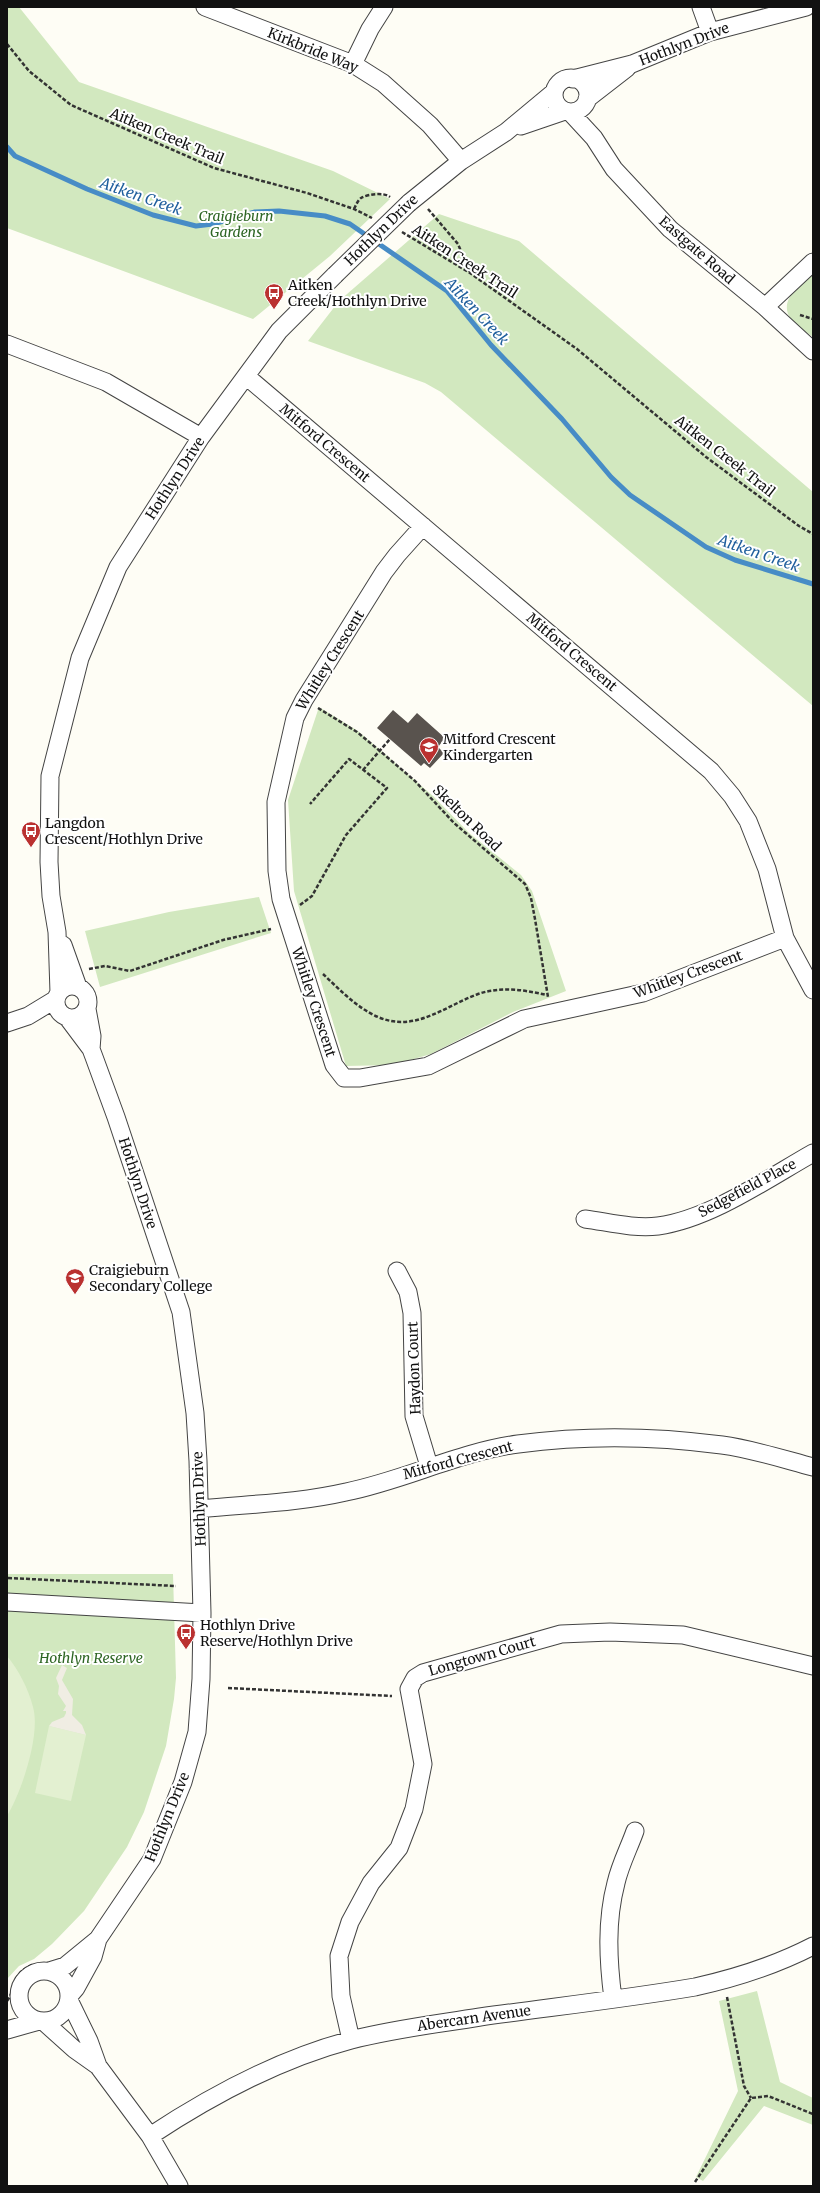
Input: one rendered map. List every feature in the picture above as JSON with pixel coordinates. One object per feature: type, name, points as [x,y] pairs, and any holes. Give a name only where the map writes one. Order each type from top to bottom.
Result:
[{"type":"street","name":"Kirkbride Way","points":[[205,7],[353,64],[383,83],[409,104],[430,125],[461,161]]},
{"type":"street","points":[[353,64],[370,29],[384,7]]},
{"type":"street","points":[[701,7],[710,32]]},
{"type":"street","name":"Hothlyn Drive","points":[[574,79],[632,64],[710,32],[806,7]]},
{"type":"street","name":"Hothlyn Drive","points":[[586,102],[632,64]]},
{"type":"street","points":[[568,78],[574,79],[583,84],[586,89],[586,102],[578,110],[567,112],[557,106],[554,92],[559,83],[568,78]]},
{"type":"street","name":"Hothlyn Drive","points":[[49,1971],[65,1966],[98,1939],[152,1859],[183,1782],[196,1732],[201,1679],[202,1613],[200,1509],[195,1413],[181,1312],[116,1117],[91,1049],[61,1006],[57,932],[49,862],[50,776],[80,658],[118,567],[201,437],[280,331],[409,203],[461,161],[506,132],[554,92]]},
{"type":"street","name":"Eastgate Road","points":[[586,102],[594,138]]},
{"type":"street","name":"Hothlyn Drive","points":[[506,132],[544,117],[567,112]]},
{"type":"street","name":"Eastgate Road","points":[[567,112],[594,138],[614,169],[670,229],[765,307],[813,351]]},
{"type":"street","points":[[765,307],[813,262]]},
{"type":"street","points":[[7,344],[106,382],[201,437]]},
{"type":"street","name":"Mitford Crescent","points":[[246,376],[712,771],[732,796],[748,821],[767,869],[785,938],[813,990]]},
{"type":"street","name":"Whitley Crescent","points":[[423,526],[388,566],[304,700],[295,718],[277,792],[278,884],[281,899],[334,1065],[344,1078],[360,1078],[428,1066],[524,1019],[642,993],[785,938]]},
{"type":"street","name":"Hothlyn Drive","points":[[57,932],[78,987]]},
{"type":"street","points":[[67,987],[78,987],[87,996],[87,1009],[76,1018],[61,1006],[67,987]]},
{"type":"street","points":[[7,1023],[61,1006]]},
{"type":"street","name":"Hothlyn Drive","points":[[87,1009],[92,1036],[91,1049]]},
{"type":"street","name":"Sedgefield Place","points":[[585,1219],[631,1225],[658,1226],[684,1220],[708,1212],[813,1153]]},
{"type":"street","name":"Haydon Court","points":[[397,1271],[408,1292],[412,1312],[414,1416],[429,1466]]},
{"type":"street","name":"Mitford Crescent","points":[[200,1509],[290,1502],[347,1492],[429,1466],[517,1444],[575,1439],[668,1440],[722,1445],[813,1466]]},
{"type":"street","points":[[7,1602],[202,1613]]},
{"type":"street","name":"Longtown Court","points":[[350,2040],[341,1996],[339,1956],[350,1922],[372,1883],[399,1848],[414,1809],[423,1764],[409,1689],[415,1678],[423,1673],[562,1634],[610,1632],[683,1635],[813,1666]]},
{"type":"street","points":[[613,1999],[609,1963],[608,1929],[616,1882],[635,1831]]},
{"type":"street","name":"Hothlyn Drive","points":[[69,1998],[93,1957],[98,1939]]},
{"type":"street","name":"Abercarn Avenue","points":[[150,2136],[211,2098],[242,2082],[300,2057],[350,2040],[408,2028],[672,1991],[721,1981],[772,1964],[813,1946]]},
{"type":"street","points":[[7,2030],[42,2022],[60,2017],[65,2011],[69,1998],[69,1989],[61,1977],[49,1971],[35,1972],[24,1980],[20,1986],[13,2005],[25,2014],[42,2022],[74,2049],[98,2066]]},
{"type":"street","points":[[69,1998],[89,2041],[98,2066],[150,2136],[179,2186]]},
{"type":"path","name":"Aitken Creek Trail","points":[[7,44],[30,70],[71,105],[214,168],[307,193],[354,209],[375,219]]},
{"type":"path","points":[[354,209],[360,199],[365,196],[384,194],[390,197]]},
{"type":"path","points":[[428,209],[458,244],[470,273]]},
{"type":"path","name":"Aitken Creek Trail","points":[[395,229],[470,273],[577,349],[706,457],[799,526],[813,534]]},
{"type":"path","points":[[796,312],[813,318]]},
{"type":"path","name":"Skelton Road","points":[[304,700],[357,732],[380,751],[415,781],[454,824],[524,884],[531,898],[547,995],[516,988],[480,994],[431,1016],[414,1021],[399,1022],[381,1018],[368,1011],[319,970]]},
{"type":"path","points":[[364,770],[390,739]]},
{"type":"path","points":[[296,907],[309,900],[346,835],[387,788],[349,759],[310,804]]},
{"type":"path","points":[[86,970],[105,966],[130,972],[223,940],[271,929]]},
{"type":"path","points":[[8,1578],[176,1586]]},
{"type":"path","points":[[228,1688],[392,1696]]},
{"type":"path","points":[[727,1997],[744,2086],[751,2098]]},
{"type":"path","points":[[695,2182],[751,2098],[768,2096],[813,2114]]},
{"type":"green space","name":"Craigieburn Gardens","points":[[7,7],[19,7],[79,82],[333,171],[390,199],[330,256],[253,319],[7,228]]},
{"type":"green space","points":[[439,214],[519,241],[813,492],[813,706],[441,392],[425,383],[308,341],[339,301]]},
{"type":"green space","points":[[813,272],[813,337],[793,322],[787,312],[787,305],[793,292]]},
{"type":"green space","points":[[319,707],[358,731],[433,796],[469,833],[521,875],[532,891],[566,991],[513,1012],[431,1054],[393,1065],[346,1066],[294,891],[288,800]]},
{"type":"green space","points":[[259,897],[271,933],[100,987],[85,931],[169,912]]},
{"type":"green space","name":"Hothlyn Reserve","points":[[7,1574],[173,1574],[176,1678],[166,1746],[144,1812],[127,1847],[84,1911],[52,1944],[34,1959],[19,1966],[7,1979]]},
{"type":"green space","points":[[7,1656],[23,1680],[31,1700],[35,1719],[32,1748],[28,1763],[18,1793],[7,1816]]},
{"type":"green space","points":[[49,1726],[86,1735],[71,1801],[35,1793]]},
{"type":"green space","points":[[757,1991],[780,2082],[813,2098],[813,2125],[764,2106],[703,2181],[696,2177],[738,2091],[719,2001]]},
{"type":"shaded area","points":[[62,1665],[67,1668],[62,1680],[73,1699],[72,1715],[82,1725],[86,1735],[49,1726],[52,1722],[64,1717],[66,1713],[66,1711],[63,1711],[66,1706],[58,1694],[59,1686],[56,1678]]},
{"type":"building","points":[[393,710],[408,723],[417,713],[445,738],[438,747],[444,753],[430,768],[424,763],[421,766],[377,728]]},
{"type":"waterway","name":"Aitken Creek","points":[[7,147],[15,156],[87,189],[153,215],[196,226],[213,224],[255,212],[279,211],[325,216],[350,224],[447,291],[491,345],[562,419],[611,477],[630,495],[706,547],[735,560],[813,584]]},
{"type":"place","name":"Aitken Creek/Hothlyn Drive","points":[[274,310]]},
{"type":"place","name":"Mitford Crescent Kindergarten","points":[[429,764]]},
{"type":"place","name":"Langdon Crescent/Hothlyn Drive","points":[[31,848]]},
{"type":"place","name":"Craigieburn Secondary College","points":[[75,1295]]},
{"type":"place","name":"Hothlyn Drive Reserve/Hothlyn Drive","points":[[186,1650]]}]
